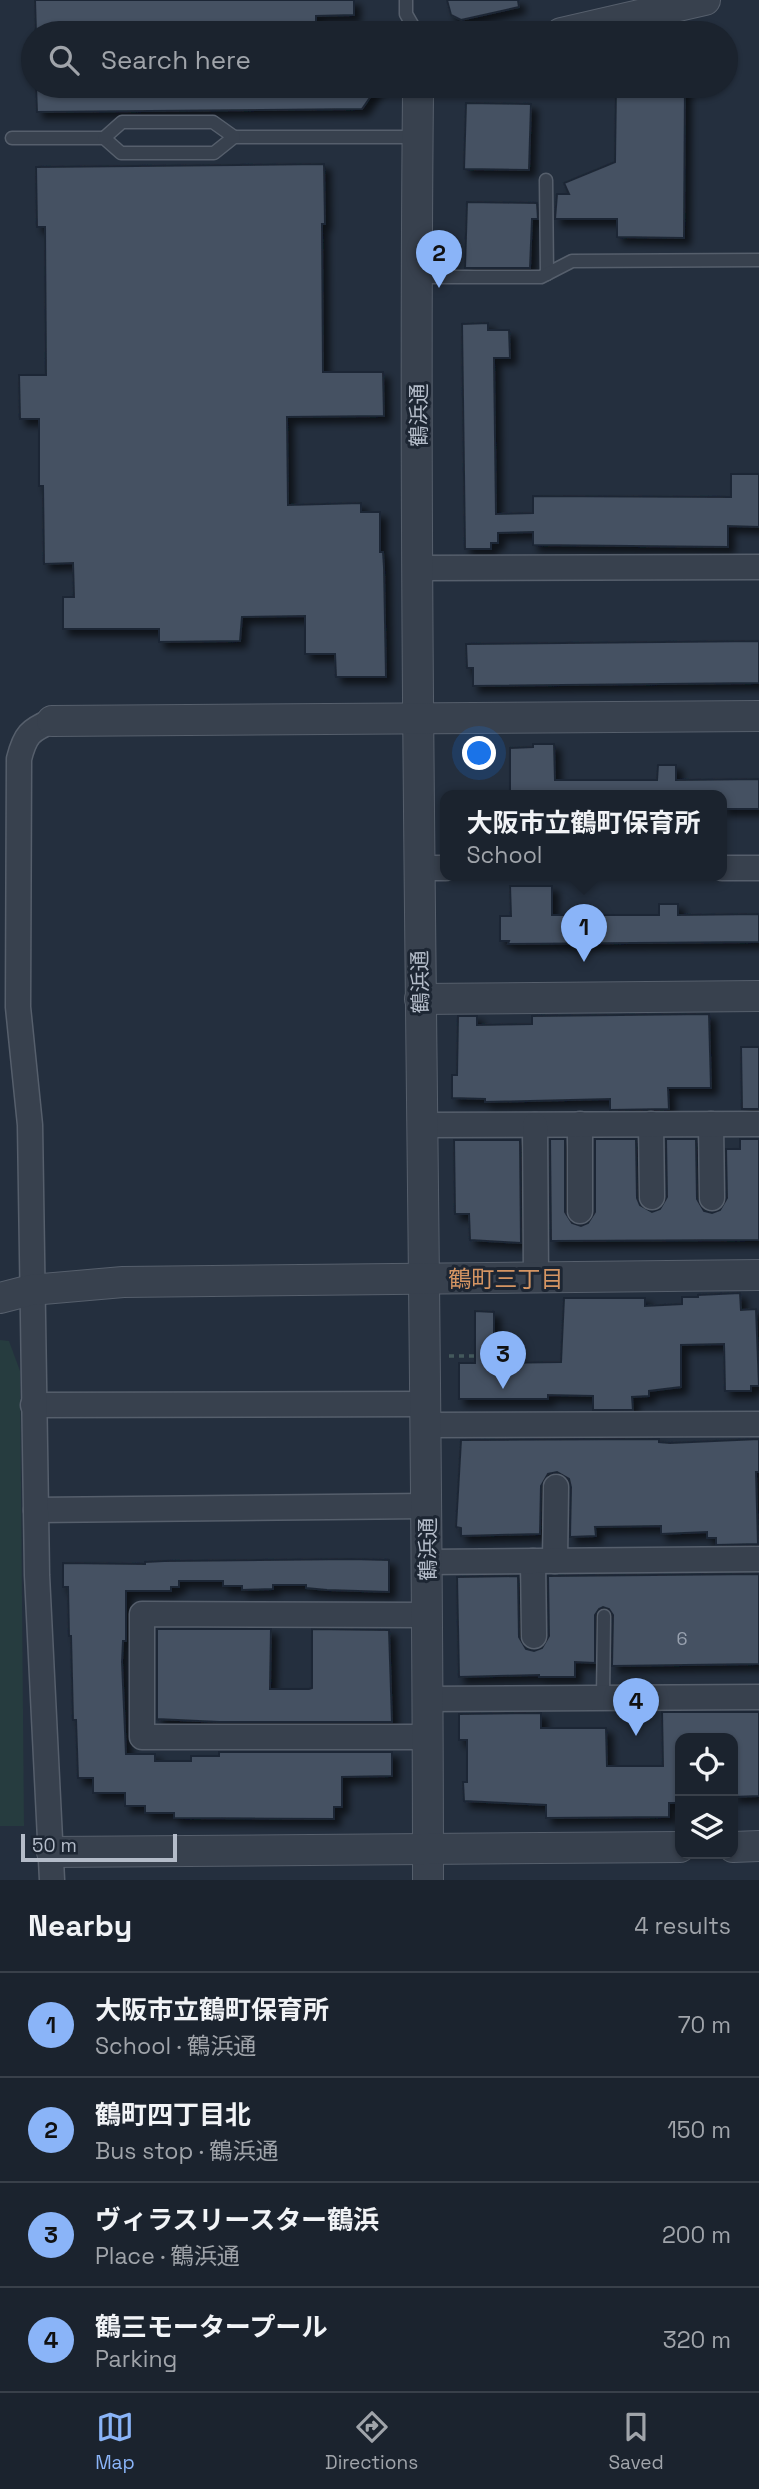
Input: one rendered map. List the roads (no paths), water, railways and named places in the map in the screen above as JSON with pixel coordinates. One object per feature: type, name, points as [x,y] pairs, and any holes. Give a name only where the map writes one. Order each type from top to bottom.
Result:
[{"type":"street","points":[[613,21],[705,0]]},
{"type":"street","name":"鶴浜通","points":[[418,98],[418,720],[432,868],[420,999],[425,1278],[428,1880]]},
{"type":"street","points":[[418,568],[759,567]]},
{"type":"street","points":[[675,1847],[428,1850],[52,1866],[37,1575],[30,1125],[18,1007],[19,759],[23,742],[34,729],[52,721],[759,716]]},
{"type":"street","points":[[727,868],[759,868]]},
{"type":"street","points":[[420,999],[759,996]]},
{"type":"street","points":[[579,1124],[580,1211]]},
{"type":"street","points":[[651,1124],[652,1197]]},
{"type":"street","points":[[711,1124],[712,1198]]},
{"type":"street","points":[[422,1125],[759,1124]]},
{"type":"street","points":[[535,1125],[536,1276]]},
{"type":"street","points":[[0,1298],[31,1290],[123,1282],[759,1275]]},
{"type":"street","points":[[33,1405],[759,1424]]},
{"type":"street","points":[[534,1636],[556,1487]]},
{"type":"street","points":[[36,1510],[426,1506]]},
{"type":"street","points":[[427,1562],[759,1559]]},
{"type":"street","points":[[427,1615],[142,1614],[142,1737],[427,1738]]},
{"type":"street","points":[[427,1699],[759,1697]]},
{"type":"street","points":[[738,1847],[759,1846]]},
{"type":"lane","points":[[407,0],[407,13],[411,21]]},
{"type":"lane","points":[[104,138],[122,122],[213,122],[234,138]]},
{"type":"lane","points":[[12,138],[104,138],[121,153],[214,153],[234,138],[417,137]]},
{"type":"lane","points":[[546,180],[547,274]]},
{"type":"lane","points":[[417,277],[541,277],[572,261],[759,260]]},
{"type":"lane","points":[[603,1698],[604,1616]]},
{"type":"place","name":"鶴町四丁目北","points":[[439,288]]},
{"type":"place","name":"大阪市立鶴町保育所","points":[[584,962]]},
{"type":"place","name":"ヴィラスリースター鶴浜","points":[[503,1389]]},
{"type":"place","name":"鶴三モータープール","points":[[636,1736]]},
{"type":"district","name":"鶴町三丁目","points":[[506,1279]]}]
